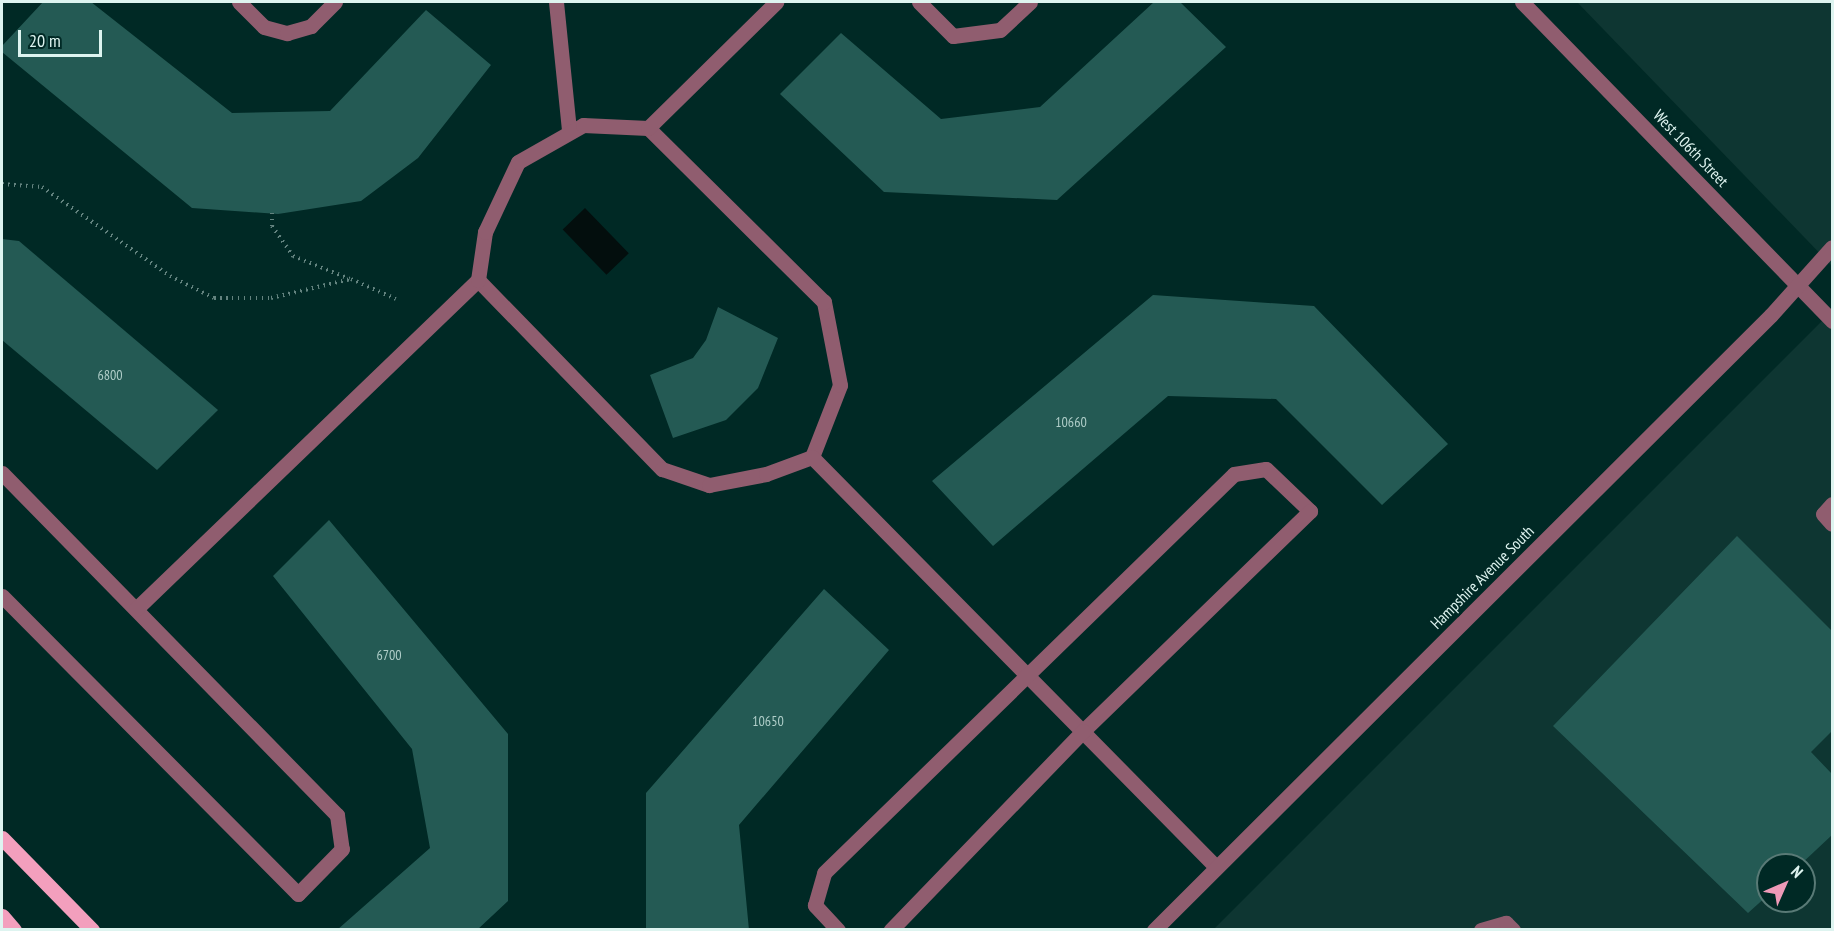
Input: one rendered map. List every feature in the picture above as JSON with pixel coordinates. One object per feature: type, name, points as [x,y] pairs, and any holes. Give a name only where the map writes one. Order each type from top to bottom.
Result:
[{"type":"main road","points":[[2,838],[92,930]]},
{"type":"main road","points":[[2,916],[14,930]]},
{"type":"street","points":[[239,2],[264,27],[287,33],[311,26],[335,2]]},
{"type":"street","points":[[556,2],[569,130]]},
{"type":"street","points":[[648,129],[776,2]]},
{"type":"street","points":[[919,2],[953,36],[1000,30],[1030,2]]},
{"type":"street","name":"West 106th Street","points":[[1522,2],[1833,321]]},
{"type":"street","points":[[136,609],[478,280],[485,232],[518,162],[569,130],[583,125],[648,129],[824,302],[840,385],[812,457],[766,474],[709,485],[662,469],[478,280]]},
{"type":"street","name":"Hampshire Avenue South","points":[[1154,930],[1799,285],[1833,247]]},
{"type":"street","points":[[812,457],[1216,867]]},
{"type":"street","points":[[838,930],[815,905],[824,873],[1234,474],[1266,469],[1310,511],[1083,731],[891,930]]},
{"type":"street","points":[[2,473],[337,815],[342,849],[298,894],[2,596]]},
{"type":"street","points":[[1833,504],[1823,514],[1833,524]]},
{"type":"street","points":[[1480,930],[1506,922],[1513,930]]},
{"type":"path","points":[[2,184],[42,187],[170,276],[214,298],[271,298],[351,279]]},
{"type":"path","points":[[272,213],[272,226],[293,256],[396,299]]},
{"type":"shaded area","points":[[1577,2],[1832,2],[1832,266]]},
{"type":"shaded area","points":[[585,208],[629,253],[606,275],[563,230]]},
{"type":"shaded area","points":[[1832,311],[1832,929],[1214,929]]},
{"type":"building","points":[[43,2],[91,2],[232,113],[330,111],[426,10],[491,65],[418,158],[361,201],[278,214],[192,208],[2,52],[2,46]]},
{"type":"building","points":[[1154,2],[1180,2],[1226,47],[1057,200],[884,192],[780,94],[841,33],[941,119],[1040,107]]},
{"type":"building","points":[[2,239],[19,241],[218,410],[157,470],[2,340]]},
{"type":"building","points":[[1153,295],[1314,306],[1448,444],[1382,505],[1276,399],[1168,396],[993,546],[932,481]]},
{"type":"building","points":[[718,307],[778,338],[758,388],[726,420],[673,438],[650,375],[693,358],[706,340]]},
{"type":"building","points":[[329,520],[508,734],[508,901],[477,930],[337,930],[430,848],[412,749],[273,576]]},
{"type":"building","points":[[1737,536],[1832,631],[1832,731],[1811,752],[1832,774],[1832,835],[1813,853],[1756,853],[1756,906],[1748,913],[1553,726]]},
{"type":"building","points":[[824,589],[889,650],[739,825],[749,930],[646,930],[646,793]]}]
